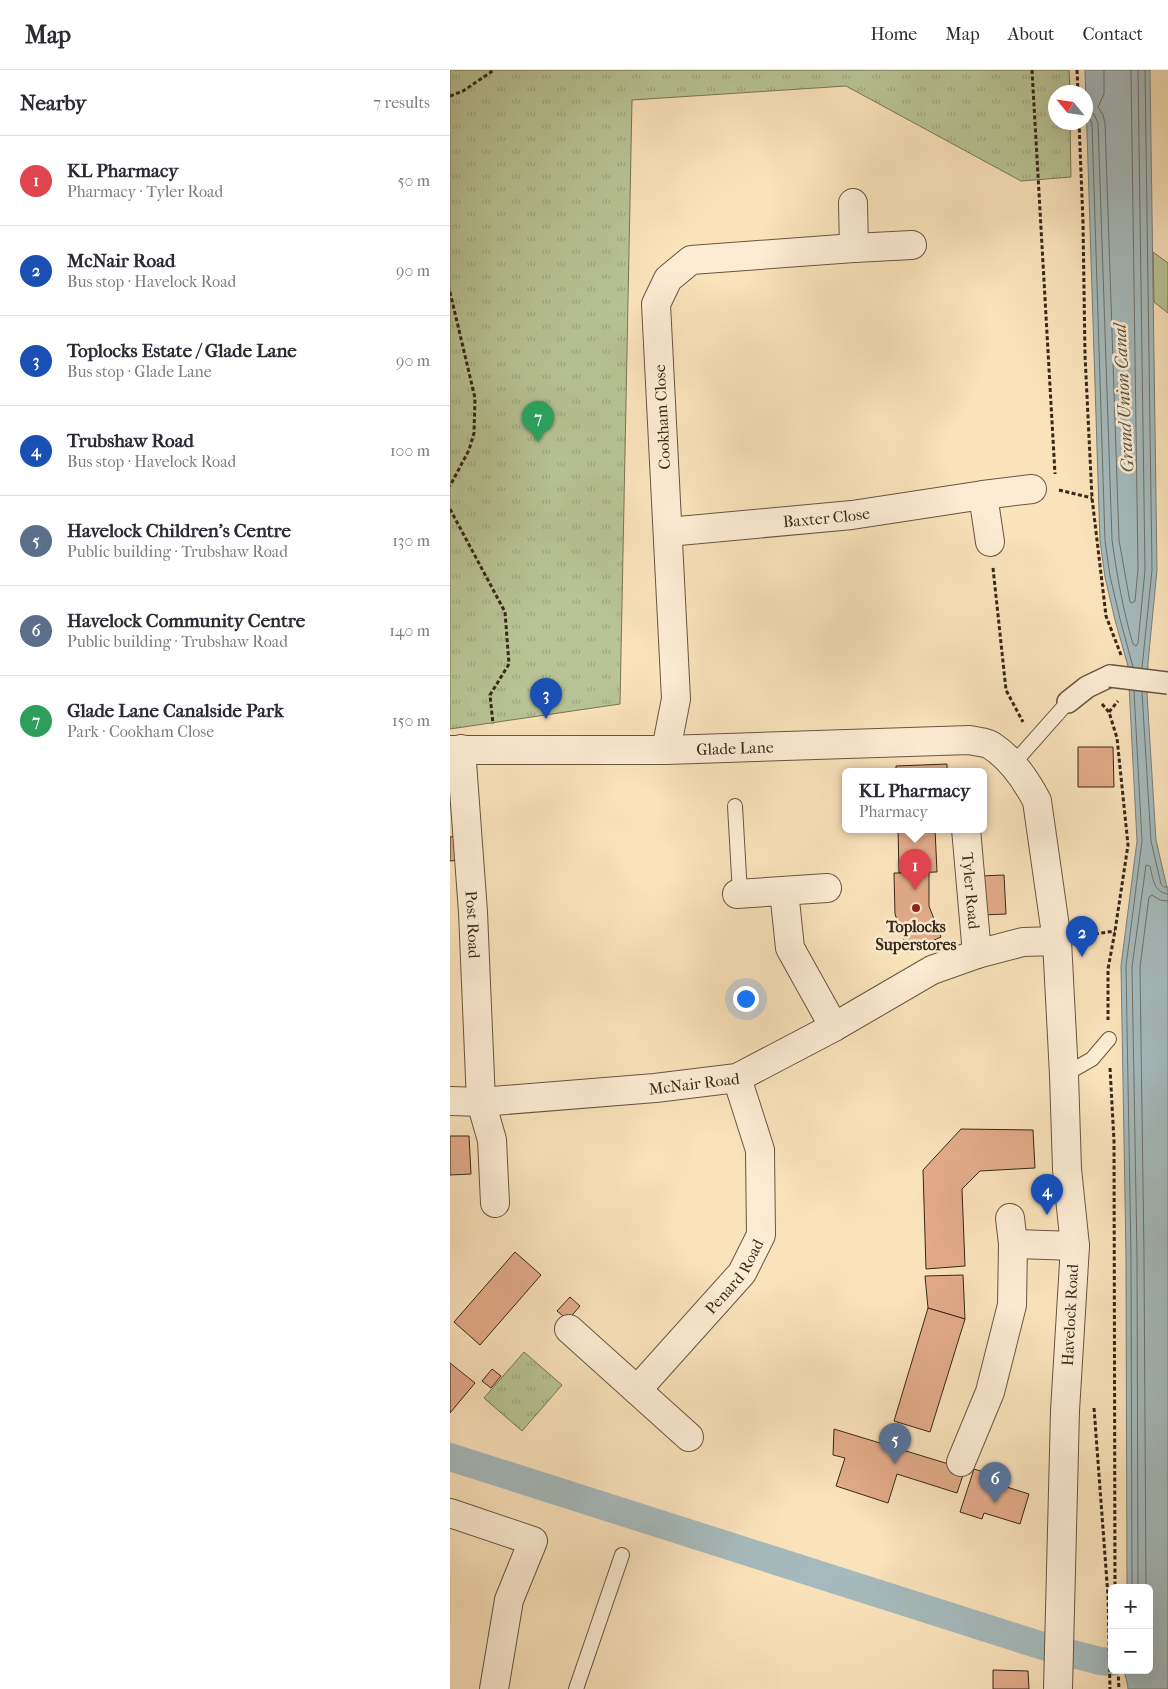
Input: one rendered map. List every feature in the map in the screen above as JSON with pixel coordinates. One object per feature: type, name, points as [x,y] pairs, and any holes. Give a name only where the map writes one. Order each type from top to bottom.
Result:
[{"type":"street","points":[[853,203],[854,248]]},
{"type":"street","name":"Cookham Close","points":[[666,750],[676,699],[656,304],[668,279],[692,260],[912,245]]},
{"type":"street","name":"Baxter Close","points":[[668,532],[852,515],[1048,486]]},
{"type":"street","points":[[982,495],[990,542]]},
{"type":"street","points":[[1068,702],[1087,687],[1110,676],[1168,683]]},
{"type":"street","name":"Glade Lane","points":[[456,749],[666,750],[970,740],[991,745],[1013,764],[1028,783],[1037,801],[1057,941]]},
{"type":"street","name":"Post Road","points":[[456,749],[462,912],[480,1102],[492,1140],[494,1203]]},
{"type":"street","name":"Tyler Road","points":[[966,833],[977,954]]},
{"type":"street","points":[[739,894],[827,888]]},
{"type":"street","points":[[784,891],[790,948],[834,1027]]},
{"type":"street","name":"McNair Road","points":[[450,1101],[480,1102],[656,1088],[737,1078],[834,1027],[932,970],[977,954],[1024,942],[1057,941]]},
{"type":"street","name":"Havelock Road","points":[[1057,941],[1067,1169],[1074,1246],[1065,1411],[1058,1689]]},
{"type":"street","name":"Penard Road","points":[[637,1390],[742,1273],[761,1234],[760,1150],[737,1078]]},
{"type":"street","points":[[961,1462],[990,1392],[1012,1305],[1012,1231],[1074,1246]]},
{"type":"street","points":[[569,1329],[689,1437]]},
{"type":"street","points":[[450,1513],[533,1541],[510,1600],[495,1689]]},
{"type":"lane","points":[[1013,764],[1068,702]]},
{"type":"lane","points":[[735,806],[739,894]]},
{"type":"lane","points":[[1064,1075],[1092,1059],[1109,1039]]},
{"type":"lane","points":[[576,1689],[622,1555]]},
{"type":"path","points":[[450,96],[463,91],[494,70]]},
{"type":"path","points":[[1032,70],[1048,486],[1092,498]]},
{"type":"path","points":[[1077,70],[1078,85]]},
{"type":"path","points":[[1079,130],[1085,355],[1092,498],[1106,616],[1123,658]]},
{"type":"path","points":[[450,292],[476,398],[472,442],[450,486]]},
{"type":"path","points":[[450,509],[505,612],[509,664],[490,696],[496,750]]},
{"type":"path","points":[[990,542],[1006,690],[1033,740]]},
{"type":"path","points":[[1109,712],[1117,738],[1128,844],[1116,931],[1108,969],[1114,1141],[1115,1584]]},
{"type":"path","points":[[1057,941],[1116,931]]},
{"type":"path","points":[[1094,1400],[1108,1596],[1110,1689]]},
{"type":"path","points":[[1118,1674],[1119,1689]]},
{"type":"green space","points":[[450,70],[1069,70],[1070,85],[1048,85],[1048,130],[1070,130],[1071,177],[1021,181],[846,86],[632,100],[620,704],[450,729]]},
{"type":"green space","points":[[1153,252],[1168,263],[1168,313],[1154,302]]},
{"type":"green space","points":[[524,1352],[562,1385],[522,1431],[484,1398]]},
{"type":"water","name":"Grand Union Canal","points":[[1085,70],[1150,70],[1157,570],[1147,694],[1156,840],[1168,892],[1168,1689],[1128,1689],[1125,1674],[1153,1674],[1153,1584],[1127,1584],[1126,1256],[1121,966],[1137,841],[1128,666],[1105,577],[1100,541],[1087,130],[1093,130],[1093,85],[1085,85]]},
{"type":"building","points":[[1078,747],[1113,747],[1114,787],[1078,787]]},
{"type":"building","points":[[947,764],[947,768],[896,768],[896,766]]},
{"type":"building","points":[[898,833],[935,833],[937,872],[899,873]]},
{"type":"building","points":[[456,836],[458,860],[450,861],[450,837]]},
{"type":"building","points":[[894,873],[929,873],[929,906],[941,937],[908,952],[895,914]]},
{"type":"building","points":[[1004,875],[1006,914],[983,915],[981,876]]},
{"type":"building","points":[[961,1129],[1033,1130],[1035,1168],[980,1171],[962,1189],[965,1266],[926,1269],[923,1170]]},
{"type":"building","points":[[450,1136],[469,1136],[471,1174],[450,1175]]},
{"type":"building","points":[[515,1252],[541,1275],[480,1345],[454,1322]]},
{"type":"building","points":[[963,1275],[965,1319],[928,1308],[925,1276]]},
{"type":"building","points":[[570,1297],[580,1306],[568,1320],[557,1311]]},
{"type":"building","points":[[928,1308],[965,1319],[930,1432],[894,1421]]},
{"type":"building","points":[[450,1363],[475,1383],[450,1413]]},
{"type":"building","points":[[492,1369],[501,1376],[491,1388],[482,1381]]},
{"type":"building","points":[[834,1429],[965,1469],[957,1493],[897,1474],[888,1503],[836,1486],[845,1458],[833,1455]]},
{"type":"building","points":[[974,1469],[996,1476],[994,1483],[1029,1494],[1020,1524],[984,1513],[982,1519],[960,1512]]},
{"type":"building","points":[[993,1670],[1028,1671],[1029,1689],[993,1689]]},
{"type":"waterway","points":[[450,1457],[1046,1647],[1108,1662]]},
{"type":"place","name":"Glade Lane Canalside Park","points":[[538,442]]},
{"type":"place","name":"Toplocks Estate / Glade Lane","points":[[546,719]]},
{"type":"place","name":"KL Pharmacy","points":[[915,890]]},
{"type":"place","name":"Toplocks Superstores","points":[[916,908]]},
{"type":"place","name":"McNair Road","points":[[1082,957]]},
{"type":"place","name":"Trubshaw Road","points":[[1047,1215]]},
{"type":"place","name":"Havelock Children's Centre","points":[[895,1464]]},
{"type":"place","name":"Havelock Community Centre","points":[[995,1503]]}]
